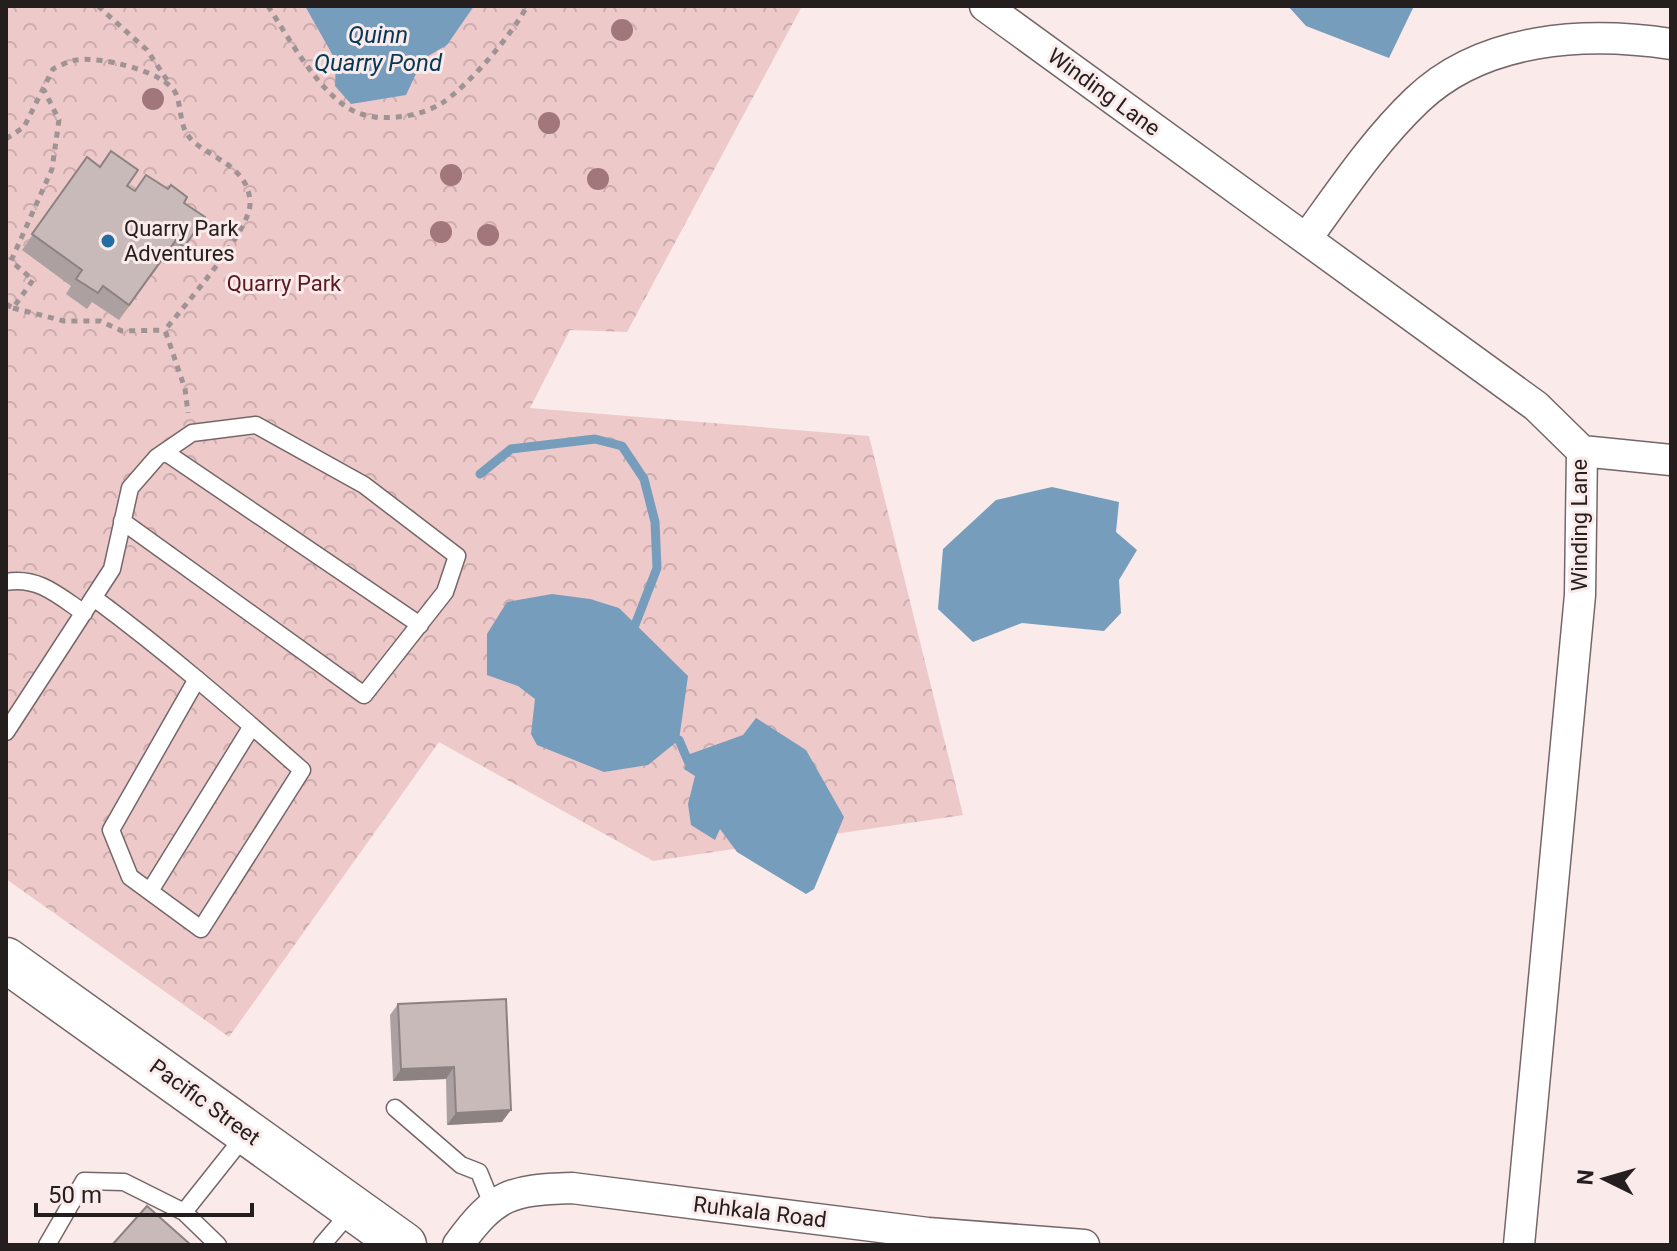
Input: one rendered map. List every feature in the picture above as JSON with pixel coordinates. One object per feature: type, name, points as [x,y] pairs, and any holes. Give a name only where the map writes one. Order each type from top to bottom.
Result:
[{"type":"main road","name":"Pacific Street","points":[[6,960],[404,1245]]},
{"type":"street","name":"Winding Lane","points":[[985,6],[1536,406],[1582,451],[1580,595],[1519,1245]]},
{"type":"street","points":[[1306,239],[1363,161],[1418,98],[1472,63],[1551,39],[1640,39],[1671,44]]},
{"type":"street","points":[[1582,451],[1671,460]]},
{"type":"street","name":"Ruhkala Road","points":[[492,1204],[502,1197],[539,1189],[572,1188],[928,1233],[1084,1245]]},
{"type":"street","points":[[458,1245],[492,1204]]},
{"type":"lane","points":[[6,732],[112,569],[122,521],[130,488],[165,452],[192,433],[256,425],[364,485],[457,556],[445,592],[364,695],[122,521]]},
{"type":"lane","points":[[165,452],[420,625]]},
{"type":"lane","points":[[6,582],[22,579],[43,585],[84,613]]},
{"type":"lane","points":[[94,598],[197,679],[302,770],[201,929],[130,877],[111,830],[197,679]]},
{"type":"lane","points":[[150,891],[252,726]]},
{"type":"lane","points":[[395,1108],[461,1165],[479,1172],[492,1204]]},
{"type":"lane","points":[[184,1212],[247,1133]]},
{"type":"lane","points":[[47,1245],[84,1181],[124,1182],[184,1212],[218,1245]]},
{"type":"lane","points":[[322,1245],[354,1209]]},
{"type":"path","points":[[98,6],[147,50],[176,94],[183,130],[197,144],[226,160],[244,182],[250,204],[241,230],[165,330]]},
{"type":"path","points":[[268,6],[314,78],[358,113],[404,118],[441,103],[517,24],[527,6]]},
{"type":"path","points":[[6,139],[24,127],[53,69],[76,60],[114,61],[168,82]]},
{"type":"path","points":[[13,308],[33,280],[11,261],[52,169],[59,120],[44,89]]},
{"type":"path","points":[[6,304],[64,321],[100,321],[122,331],[165,330]]},
{"type":"path","points":[[165,330],[185,389],[192,433]]},
{"type":"green space","name":"Quarry Park","points":[[6,6],[802,6],[627,332],[570,330],[530,408],[869,436],[963,815],[653,861],[439,742],[229,1037],[6,879]]},
{"type":"water","name":"Quinn Quarry Pond","points":[[305,6],[474,6],[447,45],[423,59],[406,95],[351,104],[335,86],[336,61]]},
{"type":"water","points":[[1288,6],[1414,6],[1389,58],[1306,26]]},
{"type":"water","points":[[1052,487],[1119,502],[1116,532],[1137,550],[1119,580],[1121,613],[1104,631],[1022,623],[973,642],[938,609],[943,549],[996,500]]},
{"type":"water","points":[[552,594],[590,599],[619,608],[688,676],[679,740],[648,765],[604,772],[537,745],[531,734],[535,699],[518,686],[487,675],[487,634],[507,602]]},
{"type":"water","points":[[756,718],[806,750],[844,817],[814,889],[806,894],[737,852],[720,829],[715,840],[691,825],[688,804],[695,776],[684,769],[690,754],[743,735]]},
{"type":"building","name":"Quarry Park Adventures","points":[[111,151],[138,170],[127,186],[135,191],[146,175],[168,189],[171,185],[187,197],[184,203],[205,217],[184,247],[176,240],[129,305],[103,286],[98,293],[76,279],[82,270],[32,234],[87,157],[100,167]]},
{"type":"building","points":[[506,999],[511,1110],[456,1113],[454,1067],[401,1069],[398,1004]]},
{"type":"building","points":[[147,1206],[191,1245],[112,1245]]},
{"type":"waterway","points":[[480,474],[511,449],[595,439],[622,446],[644,479],[655,522],[657,568],[635,625]]},
{"type":"waterway","points":[[679,740],[688,761]]},
{"type":"place","name":"Quarry Park Adventures","points":[[108,241]]}]
